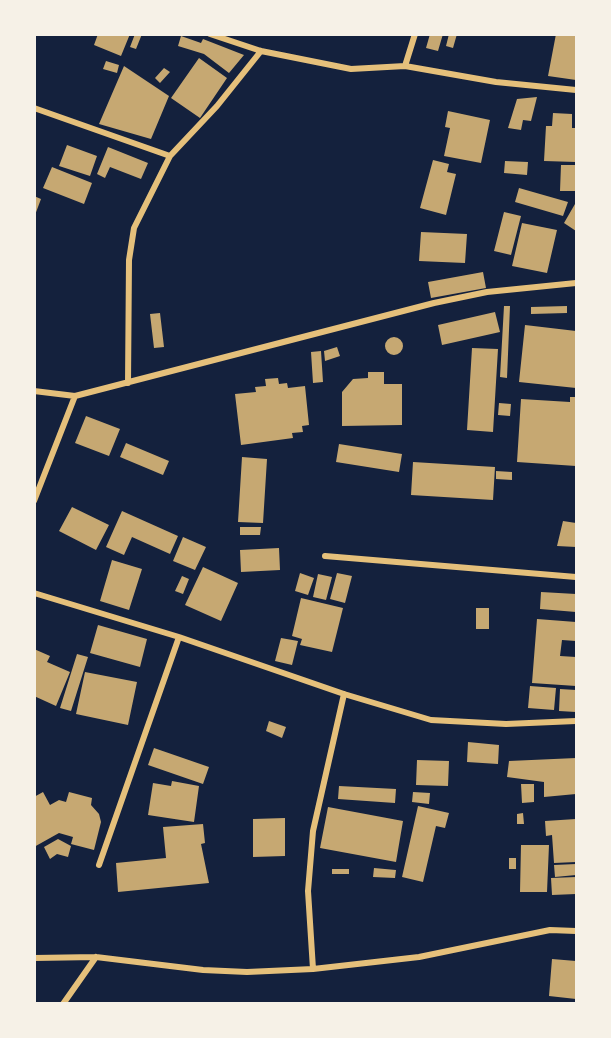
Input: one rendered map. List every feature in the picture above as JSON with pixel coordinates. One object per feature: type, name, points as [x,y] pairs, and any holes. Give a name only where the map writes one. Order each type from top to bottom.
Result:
[{"type":"street","points":[[210,34],[261,51],[351,69],[405,66],[496,82],[576,90]]},
{"type":"street","points":[[405,66],[414,34]]},
{"type":"street","points":[[128,383],[129,260],[134,228],[170,156],[204,121],[261,51]]},
{"type":"street","points":[[34,108],[170,156]]},
{"type":"street","points":[[34,391],[75,396],[422,306],[487,292],[576,284]]},
{"type":"street","points":[[34,501],[75,396]]},
{"type":"street","points":[[325,556],[576,577]]},
{"type":"street","points":[[34,593],[179,637],[344,694],[431,720],[506,724],[576,720]]},
{"type":"street","points":[[99,865],[179,637]]},
{"type":"street","points":[[313,969],[308,891],[313,831],[344,694]]},
{"type":"street","points":[[34,957],[96,957],[202,970],[247,972],[313,969],[419,957],[550,930],[576,931]]},
{"type":"street","points":[[63,1004],[96,957]]},
{"type":"building","points":[[98,34],[130,34],[121,56],[94,45]]},
{"type":"building","points":[[135,34],[142,34],[136,49],[130,47]]},
{"type":"building","points":[[430,34],[443,34],[438,51],[426,48]]},
{"type":"building","points":[[449,34],[457,34],[453,48],[446,46]]},
{"type":"building","points":[[556,34],[576,34],[576,80],[548,76]]},
{"type":"building","points":[[181,36],[201,43],[203,39],[244,55],[229,73],[204,54],[178,46]]},
{"type":"building","points":[[199,58],[227,78],[200,118],[171,98]]},
{"type":"building","points":[[106,61],[119,65],[117,73],[103,69]]},
{"type":"building","points":[[124,66],[169,96],[151,139],[99,124]]},
{"type":"building","points":[[164,68],[170,72],[160,83],[155,78]]},
{"type":"building","points":[[537,97],[531,121],[523,120],[521,130],[508,128],[517,99]]},
{"type":"building","points":[[448,111],[490,120],[481,163],[444,156],[450,128],[445,127]]},
{"type":"building","points":[[553,113],[572,114],[572,128],[576,128],[576,162],[544,161],[546,126],[552,126]]},
{"type":"building","points":[[67,145],[97,156],[90,176],[59,166]]},
{"type":"building","points":[[108,147],[148,163],[141,179],[110,167],[105,178],[97,174]]},
{"type":"building","points":[[433,160],[449,164],[447,172],[456,174],[446,215],[420,208]]},
{"type":"building","points":[[505,161],[528,162],[527,175],[504,173]]},
{"type":"building","points":[[561,165],[576,165],[576,191],[560,191]]},
{"type":"building","points":[[52,167],[92,183],[84,204],[43,188]]},
{"type":"building","points":[[519,188],[568,202],[563,216],[515,202]]},
{"type":"building","points":[[34,196],[41,199],[35,215],[34,215]]},
{"type":"building","points":[[576,205],[576,231],[564,223]]},
{"type":"building","points":[[504,212],[521,216],[511,255],[494,251]]},
{"type":"building","points":[[522,223],[557,230],[547,273],[512,266]]},
{"type":"building","points":[[421,232],[467,234],[465,263],[419,261]]},
{"type":"building","points":[[483,272],[486,288],[431,298],[428,282]]},
{"type":"building","points":[[504,306],[510,306],[507,378],[500,377]]},
{"type":"building","points":[[567,306],[567,313],[531,314],[531,307]]},
{"type":"building","points":[[495,312],[500,332],[442,345],[438,325]]},
{"type":"building","points":[[160,313],[164,347],[154,348],[150,314]]},
{"type":"building","points":[[525,325],[576,331],[576,388],[519,382]]},
{"type":"building","points":[[394,337],[400,340],[403,346],[400,352],[394,355],[388,352],[385,346],[388,340]]},
{"type":"building","points":[[337,347],[340,356],[325,361],[324,351]]},
{"type":"building","points":[[472,348],[498,349],[493,432],[467,430]]},
{"type":"building","points":[[321,351],[323,382],[313,383],[311,352]]},
{"type":"building","points":[[368,372],[384,372],[384,384],[402,384],[402,425],[342,426],[342,392],[353,379],[368,378]]},
{"type":"building","points":[[278,378],[279,384],[287,383],[288,388],[305,386],[309,425],[302,426],[303,432],[292,433],[293,438],[241,445],[235,394],[256,392],[255,387],[266,386],[265,379]]},
{"type":"building","points":[[570,397],[576,397],[576,466],[517,462],[521,399],[570,402]]},
{"type":"building","points":[[499,403],[511,404],[510,416],[498,415]]},
{"type":"building","points":[[86,416],[120,429],[109,456],[75,443]]},
{"type":"building","points":[[126,443],[169,461],[163,475],[120,457]]},
{"type":"building","points":[[339,444],[402,454],[399,472],[336,462]]},
{"type":"building","points":[[242,457],[267,459],[263,523],[238,522]]},
{"type":"building","points":[[413,462],[495,467],[493,500],[411,495]]},
{"type":"building","points":[[496,471],[512,472],[512,480],[496,479]]},
{"type":"building","points":[[72,507],[109,525],[96,550],[59,531]]},
{"type":"building","points":[[122,511],[178,536],[170,554],[132,537],[124,555],[106,547]]},
{"type":"building","points":[[563,521],[576,523],[576,547],[557,546]]},
{"type":"building","points":[[240,527],[261,527],[260,535],[240,535]]},
{"type":"building","points":[[183,537],[206,547],[195,570],[173,561]]},
{"type":"building","points":[[279,548],[280,570],[241,572],[240,550]]},
{"type":"building","points":[[112,560],[142,569],[129,610],[100,601]]},
{"type":"building","points":[[203,567],[238,583],[221,621],[185,605]]},
{"type":"building","points":[[300,573],[314,578],[308,595],[295,591]]},
{"type":"building","points":[[337,573],[352,576],[345,603],[330,599]]},
{"type":"building","points":[[318,574],[332,577],[326,600],[313,597]]},
{"type":"building","points":[[182,576],[189,579],[183,594],[175,591]]},
{"type":"building","points":[[541,592],[576,594],[576,612],[540,609]]},
{"type":"building","points":[[301,598],[343,608],[332,652],[300,645],[302,639],[292,636]]},
{"type":"building","points":[[476,608],[489,608],[489,629],[476,629]]},
{"type":"building","points":[[537,619],[576,622],[576,641],[562,640],[560,656],[576,657],[576,686],[532,683]]},
{"type":"building","points":[[98,625],[147,639],[140,667],[90,653]]},
{"type":"building","points":[[281,638],[298,641],[292,665],[275,661]]},
{"type":"building","points":[[34,649],[50,656],[47,662],[70,672],[56,706],[34,696]]},
{"type":"building","points":[[77,654],[88,657],[71,711],[60,708]]},
{"type":"building","points":[[85,672],[137,682],[128,725],[76,714]]},
{"type":"building","points":[[530,686],[556,688],[554,710],[528,708]]},
{"type":"building","points":[[560,689],[576,690],[576,712],[559,711]]},
{"type":"building","points":[[269,721],[286,727],[282,738],[266,731]]},
{"type":"building","points":[[468,742],[499,745],[498,764],[467,762]]},
{"type":"building","points":[[154,748],[209,767],[203,784],[148,765]]},
{"type":"building","points":[[576,758],[576,794],[544,797],[544,782],[507,777],[509,761]]},
{"type":"building","points":[[417,760],[449,761],[448,786],[416,785]]},
{"type":"building","points":[[172,781],[199,786],[194,822],[148,815],[153,783],[171,786]]},
{"type":"building","points":[[521,784],[534,784],[534,802],[522,803]]},
{"type":"building","points":[[339,786],[396,789],[395,803],[338,799]]},
{"type":"building","points":[[43,792],[50,805],[59,800],[66,802],[69,792],[92,798],[91,805],[99,814],[101,822],[94,850],[71,844],[73,837],[59,833],[34,847],[34,797]]},
{"type":"building","points":[[413,792],[430,793],[429,804],[412,802]]},
{"type":"building","points":[[418,806],[449,813],[445,828],[436,826],[423,882],[402,877]]},
{"type":"building","points":[[328,807],[403,821],[396,862],[320,848]]},
{"type":"building","points":[[523,813],[524,824],[517,824],[517,814]]},
{"type":"building","points":[[285,818],[285,856],[253,857],[253,819]]},
{"type":"building","points":[[576,819],[576,862],[554,863],[552,835],[546,836],[545,821]]},
{"type":"building","points":[[203,824],[205,843],[201,844],[209,883],[118,892],[116,863],[166,858],[163,827]]},
{"type":"building","points":[[58,839],[71,846],[68,857],[57,854],[50,859],[44,847]]},
{"type":"building","points":[[521,845],[549,845],[547,892],[520,892]]},
{"type":"building","points":[[509,858],[516,858],[516,869],[509,869]]},
{"type":"building","points":[[576,864],[576,875],[555,877],[554,865]]},
{"type":"building","points":[[374,868],[396,870],[395,878],[373,877]]},
{"type":"building","points":[[332,869],[349,869],[349,874],[332,874]]},
{"type":"building","points":[[576,877],[576,894],[552,895],[551,878]]},
{"type":"building","points":[[552,959],[576,961],[576,999],[549,996]]}]
